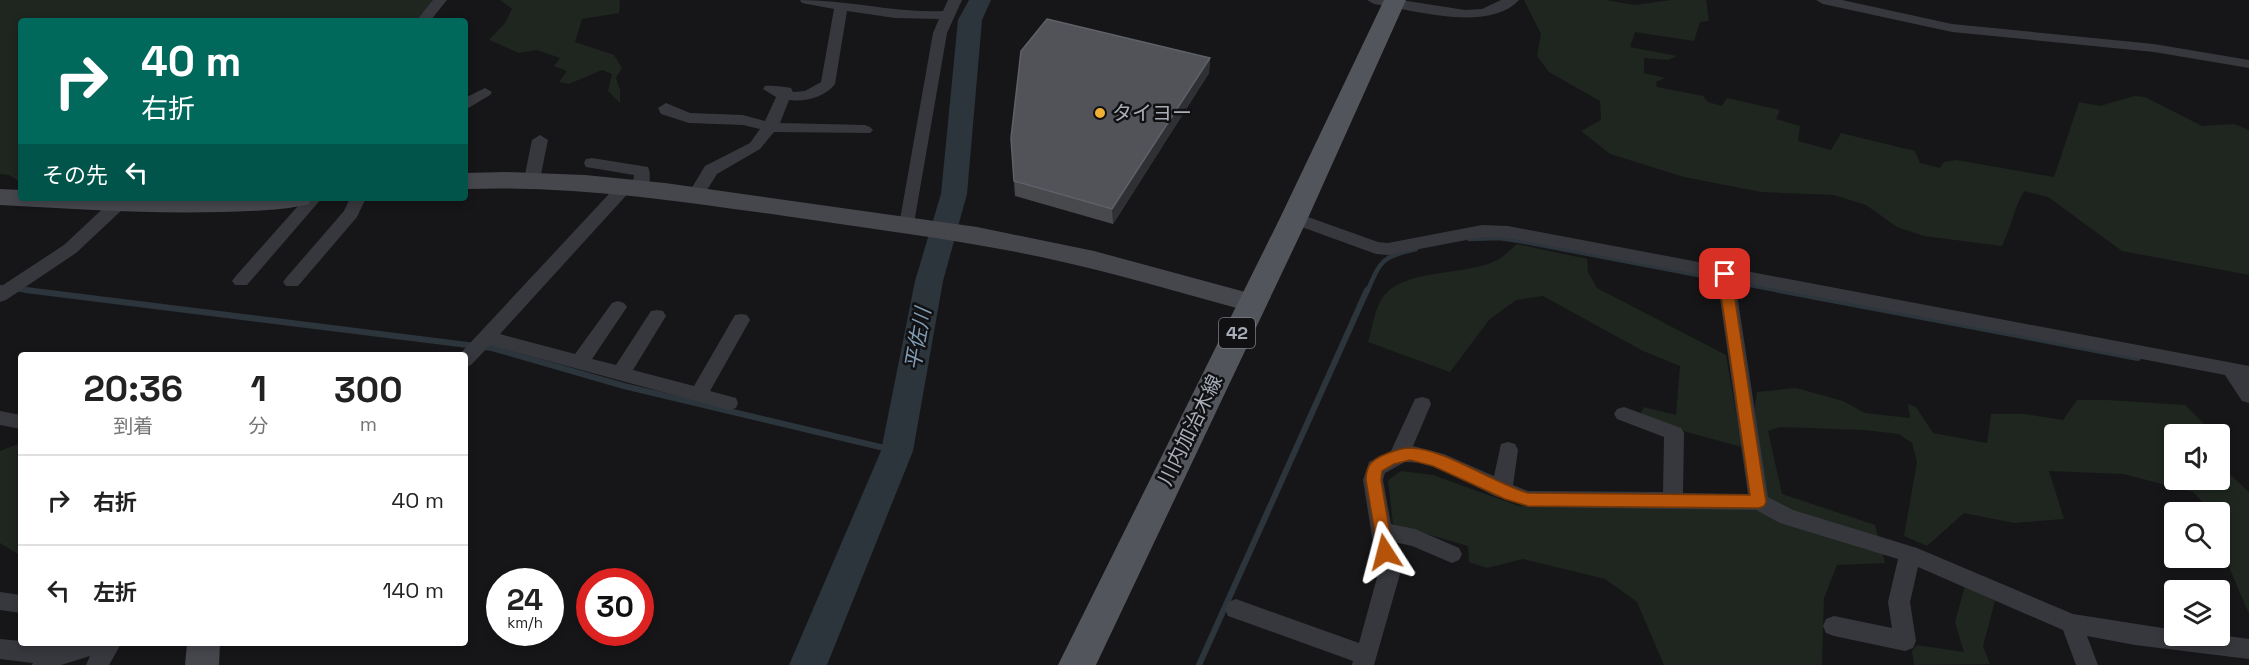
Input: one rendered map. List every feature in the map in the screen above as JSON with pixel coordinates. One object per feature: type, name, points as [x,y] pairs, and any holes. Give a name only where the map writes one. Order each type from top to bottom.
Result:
[{"type":"main road","name":"川内加治木線","points":[[1077,665],[1294,218],[1387,1]]},
{"type":"street","points":[[425,18],[440,0]]},
{"type":"street","points":[[807,0],[882,12],[948,15]]},
{"type":"street","points":[[910,226],[940,33],[955,0]]},
{"type":"street","points":[[1387,1],[1465,14],[1485,13],[1512,0]]},
{"type":"street","points":[[1823,0],[1952,28],[2154,48],[2249,64]]},
{"type":"street","points":[[696,194],[711,170],[755,146],[770,127],[780,92],[803,96],[817,93],[828,84],[841,6]]},
{"type":"street","points":[[468,103],[485,92]]},
{"type":"street","points":[[666,108],[666,111],[670,113],[689,118],[743,120],[770,127],[865,130]]},
{"type":"street","points":[[532,179],[540,140]]},
{"type":"street","points":[[477,347],[634,186],[642,171],[592,163]]},
{"type":"street","points":[[468,181],[532,179],[634,186],[910,226],[1085,258],[1251,303]]},
{"type":"street","points":[[0,197],[18,198]]},
{"type":"street","points":[[58,201],[117,205],[162,202],[239,204],[270,201]]},
{"type":"street","points":[[241,281],[311,201]]},
{"type":"street","points":[[292,282],[351,213],[357,201]]},
{"type":"street","points":[[6,291],[70,249],[117,205]]},
{"type":"street","points":[[1294,218],[1376,248],[1388,249],[1482,231],[1508,232],[1726,278],[2238,374],[2249,396]]},
{"type":"street","points":[[1726,278],[1759,502]]},
{"type":"street","points":[[580,362],[618,307]]},
{"type":"street","points":[[621,374],[657,316]]},
{"type":"street","points":[[698,394],[741,320]]},
{"type":"street","points":[[477,347],[580,362],[729,403]]},
{"type":"street","points":[[1398,457],[1422,404]]},
{"type":"street","points":[[1624,414],[1674,433],[1673,501]]},
{"type":"street","points":[[0,418],[18,421]]},
{"type":"street","points":[[1502,490],[1508,450]]},
{"type":"street","points":[[1236,609],[1364,661],[1389,574],[1373,480],[1376,468],[1410,454],[1437,461],[1528,499],[1759,502],[1787,517],[1910,554],[2008,594],[2071,623],[2136,635],[2249,649]]},
{"type":"street","points":[[1382,531],[1415,538],[1452,554]]},
{"type":"street","points":[[1834,626],[1905,641],[1899,602],[1910,554]]},
{"type":"street","points":[[0,601],[18,604]]},
{"type":"street","points":[[2071,623],[2087,665]]},
{"type":"street","points":[[0,649],[49,660],[91,646]]},
{"type":"street","points":[[97,665],[109,646]]},
{"type":"street","points":[[202,665],[204,646]]},
{"type":"shaded area","points":[[0,0],[434,0],[421,18],[18,18],[18,180],[9,175],[0,174]]},
{"type":"shaded area","points":[[500,0],[620,0],[619,13],[582,19],[575,42],[614,55],[622,68],[616,78],[620,90],[620,103],[608,91],[612,74],[602,70],[569,84],[559,82],[567,71],[554,66],[560,58],[537,50],[519,53],[489,40],[505,23],[512,9]]},
{"type":"shaded area","points":[[1524,0],[1606,0],[1635,5],[1671,0],[1706,0],[1709,21],[1700,22],[1694,41],[1635,32],[1630,47],[1677,56],[1668,60],[1644,58],[1644,73],[1665,78],[1656,82],[1657,87],[1703,96],[1708,102],[1722,106],[1727,98],[1780,110],[1776,119],[1800,126],[1798,141],[1831,150],[1841,133],[1915,151],[1920,163],[1940,168],[1944,162],[1956,160],[2054,177],[2079,102],[2100,106],[2134,96],[2145,97],[2202,126],[2234,124],[2249,130],[2249,275],[2122,251],[2048,197],[2024,191],[2002,246],[1924,236],[1897,227],[1866,205],[1834,195],[1761,192],[1684,177],[1610,154],[1581,131],[1601,120],[1600,101],[1549,72],[1537,56],[1541,34]]},
{"type":"shaded area","points":[[1517,244],[1587,259],[1588,272],[1597,288],[1726,355],[1742,447],[1683,431],[1640,414],[1644,407],[1676,415],[1680,366],[1643,351],[1543,296],[1516,300],[1489,320],[1450,372],[1368,342],[1380,302],[1389,291],[1401,283],[1432,274],[1481,266],[1504,256]]},
{"type":"shaded area","points":[[1796,388],[1843,401],[1865,413],[1910,418],[1908,404],[1916,407],[1933,433],[1987,443],[1991,414],[2024,414],[2063,420],[2077,400],[2185,405],[2204,424],[2164,424],[2164,485],[2123,474],[2049,471],[2064,519],[2014,523],[1964,513],[1927,546],[1904,536],[1917,462],[1912,443],[1899,434],[1864,430],[1780,427],[1768,431],[1782,494],[1875,525],[1885,563],[1837,565],[1824,598],[1822,665],[1664,665],[1637,602],[1605,579],[1523,559],[1487,568],[1469,562],[1468,546],[1393,524],[1388,480],[1401,471],[1433,475],[1519,506],[1755,509],[1754,412],[1757,392]]},
{"type":"shaded area","points":[[18,444],[18,554],[0,543],[0,451]]},
{"type":"shaded area","points":[[2230,474],[2249,492],[2249,614],[2230,568],[2230,502],[2203,502],[2193,492],[2185,490],[2230,490]]},
{"type":"shaded area","points":[[1965,586],[1995,601],[1983,646],[1990,664],[1914,665],[1912,651],[1917,645],[1964,652],[1955,622]]},
{"type":"building","name":"タイヨー","points":[[1047,19],[1210,58],[1112,209],[1014,181],[1011,138],[1021,51]]},
{"type":"waterway","name":"平佐川","points":[[808,665],[897,451],[929,281],[954,194],[970,20],[980,0]]},
{"type":"waterway","points":[[1469,239],[1499,238],[1520,241],[1787,292]]},
{"type":"waterway","points":[[1367,292],[1379,266],[1389,258],[1416,249]]},
{"type":"waterway","points":[[0,287],[38,292]]},
{"type":"waterway","points":[[26,290],[492,348],[624,386],[897,451]]},
{"type":"waterway","points":[[1199,665],[1367,290]]},
{"type":"waterway","points":[[1779,290],[2138,358]]},
{"type":"place","name":"タイヨー","points":[[1100,113]]},
{"type":"route","points":[[1385,552],[1373,480],[1376,468],[1390,459],[1410,454],[1437,461],[1510,494],[1528,499],[1759,502],[1725,274]]}]
